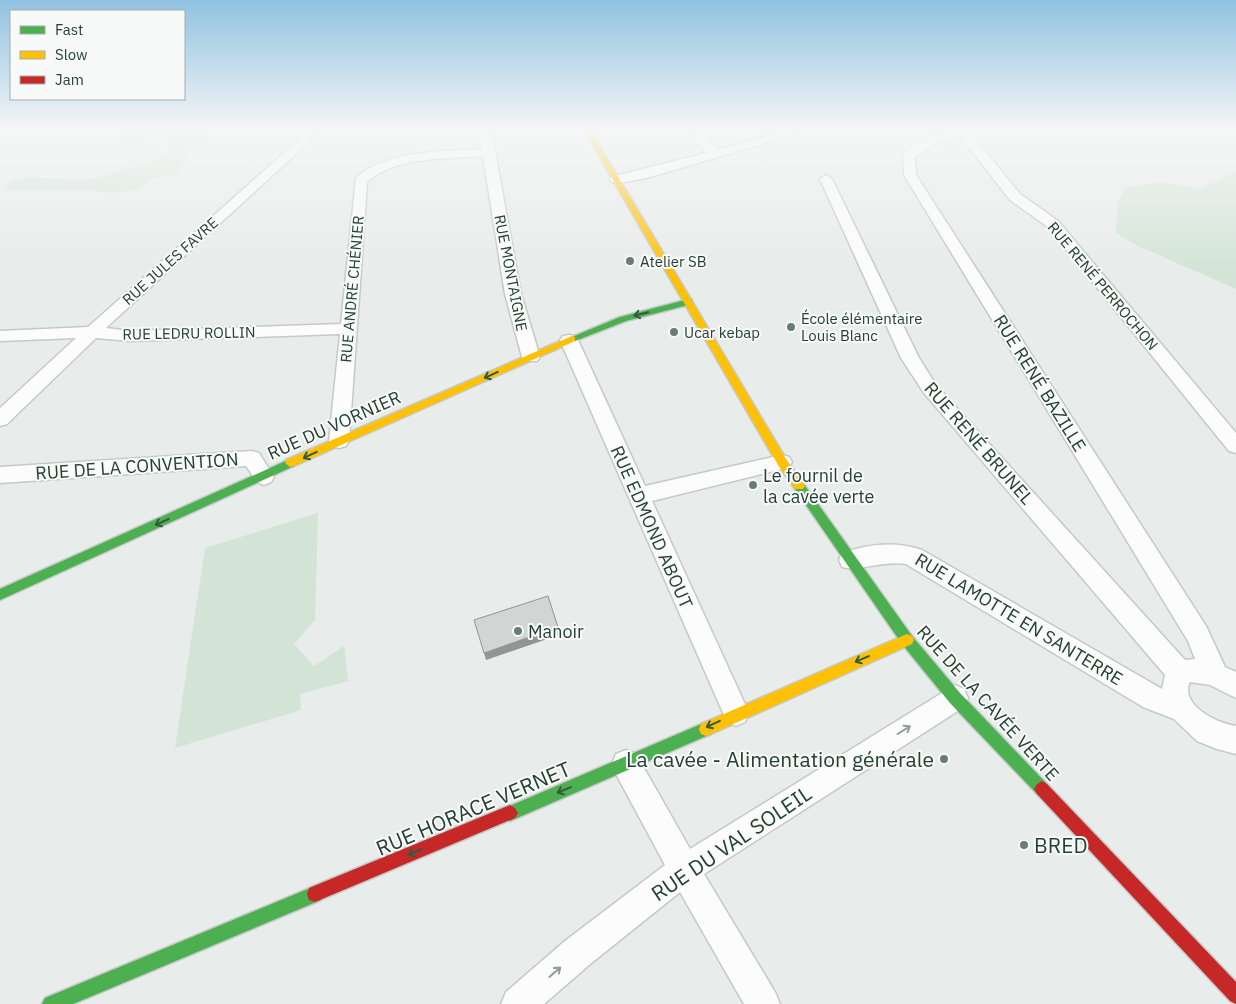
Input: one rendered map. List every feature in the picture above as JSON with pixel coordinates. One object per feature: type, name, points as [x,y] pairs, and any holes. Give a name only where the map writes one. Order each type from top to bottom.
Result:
[{"type":"street","name":"RUE JULES FAVRE","points":[[0,419],[92,332],[264,177]]},
{"type":"street","name":"RUE ANDRÉ CHÉNIER","points":[[339,441],[347,329],[361,181],[364,177]]},
{"type":"street","name":"RUE MONTAIGNE","points":[[493,177],[513,294],[531,357]]},
{"type":"street","name":"RUE DE LA CAVÉE VERTE","points":[[614,177],[782,462],[907,640],[955,698],[1236,995]]},
{"type":"street","points":[[616,180],[628,177]]},
{"type":"street","name":"RUE RENÉ BAZILLE","points":[[911,177],[1225,680]]},
{"type":"street","name":"RUE RENÉ PERROCHON","points":[[1002,177],[1015,197],[1053,224],[1235,444]]},
{"type":"street","name":"RUE RENÉ BRUNEL","points":[[826,179],[910,358],[930,389],[1181,674]]},
{"type":"street","name":"RUE DU VORNIER","points":[[0,595],[339,441],[569,340],[623,319],[689,302]]},
{"type":"street","name":"RUE LEDRU ROLLIN","points":[[0,336],[92,332],[130,336],[347,329]]},
{"type":"street","name":"RUE EDMOND ABOUT","points":[[569,340],[736,714]]},
{"type":"street","name":"RUE DE LA CONVENTION","points":[[0,475],[252,458],[264,476]]},
{"type":"street","points":[[638,496],[782,462]]},
{"type":"street","name":"RUE LAMOTTE EN SANTERRE","points":[[850,560],[879,552],[906,553],[1152,698],[1183,710]]},
{"type":"street","name":"RUE HORACE VERNET","points":[[52,1004],[626,764],[907,640]]},
{"type":"street","points":[[1225,680],[1196,670],[1181,674],[1176,681],[1175,689],[1177,699],[1183,710],[1199,726],[1230,744]]},
{"type":"street","name":"RUE DU VAL SOLEIL","points":[[518,1004],[577,954],[685,869],[955,698]]},
{"type":"street","points":[[626,764],[763,1004]]},
{"type":"green space","points":[[32,177],[79,181],[99,177],[163,177],[151,180],[135,190],[108,193],[88,190],[13,190],[4,188],[13,180]]},
{"type":"green space","points":[[1224,177],[1236,177],[1236,289],[1138,246],[1116,233],[1118,203],[1126,187],[1160,182],[1200,189]]},
{"type":"green space","points":[[318,513],[315,620],[294,644],[314,666],[344,646],[348,681],[300,694],[301,710],[175,748],[205,548]]},
{"type":"building","name":"Manoir","points":[[548,596],[558,627],[484,653],[474,620]]},
{"type":"traffic: fast","points":[[572,339],[623,319],[689,302]]},
{"type":"traffic: fast","points":[[0,595],[290,463]]},
{"type":"traffic: fast","points":[[799,486],[907,640],[955,698],[1042,789]]},
{"type":"traffic: fast","points":[[510,813],[706,729]]},
{"type":"traffic: fast","points":[[51,1004],[315,894]]},
{"type":"traffic: slow","points":[[615,177],[782,462],[799,486]]},
{"type":"traffic: slow","points":[[290,463],[572,339]]},
{"type":"traffic: slow","points":[[706,729],[907,640]]},
{"type":"traffic: jam","points":[[1042,789],[1236,995]]},
{"type":"traffic: jam","points":[[315,894],[510,813]]},
{"type":"place","name":"Atelier SB","points":[[630,261]]},
{"type":"place","name":"École élémentaire Louis Blanc","points":[[791,327]]},
{"type":"place","name":"Ucar kebap","points":[[674,332]]},
{"type":"place","name":"Le fournil de la cavée verte","points":[[753,485]]},
{"type":"place","name":"Manoir","points":[[518,631]]},
{"type":"place","name":"La cavée - Alimentation générale","points":[[944,759]]},
{"type":"place","name":"BRED","points":[[1024,845]]}]
